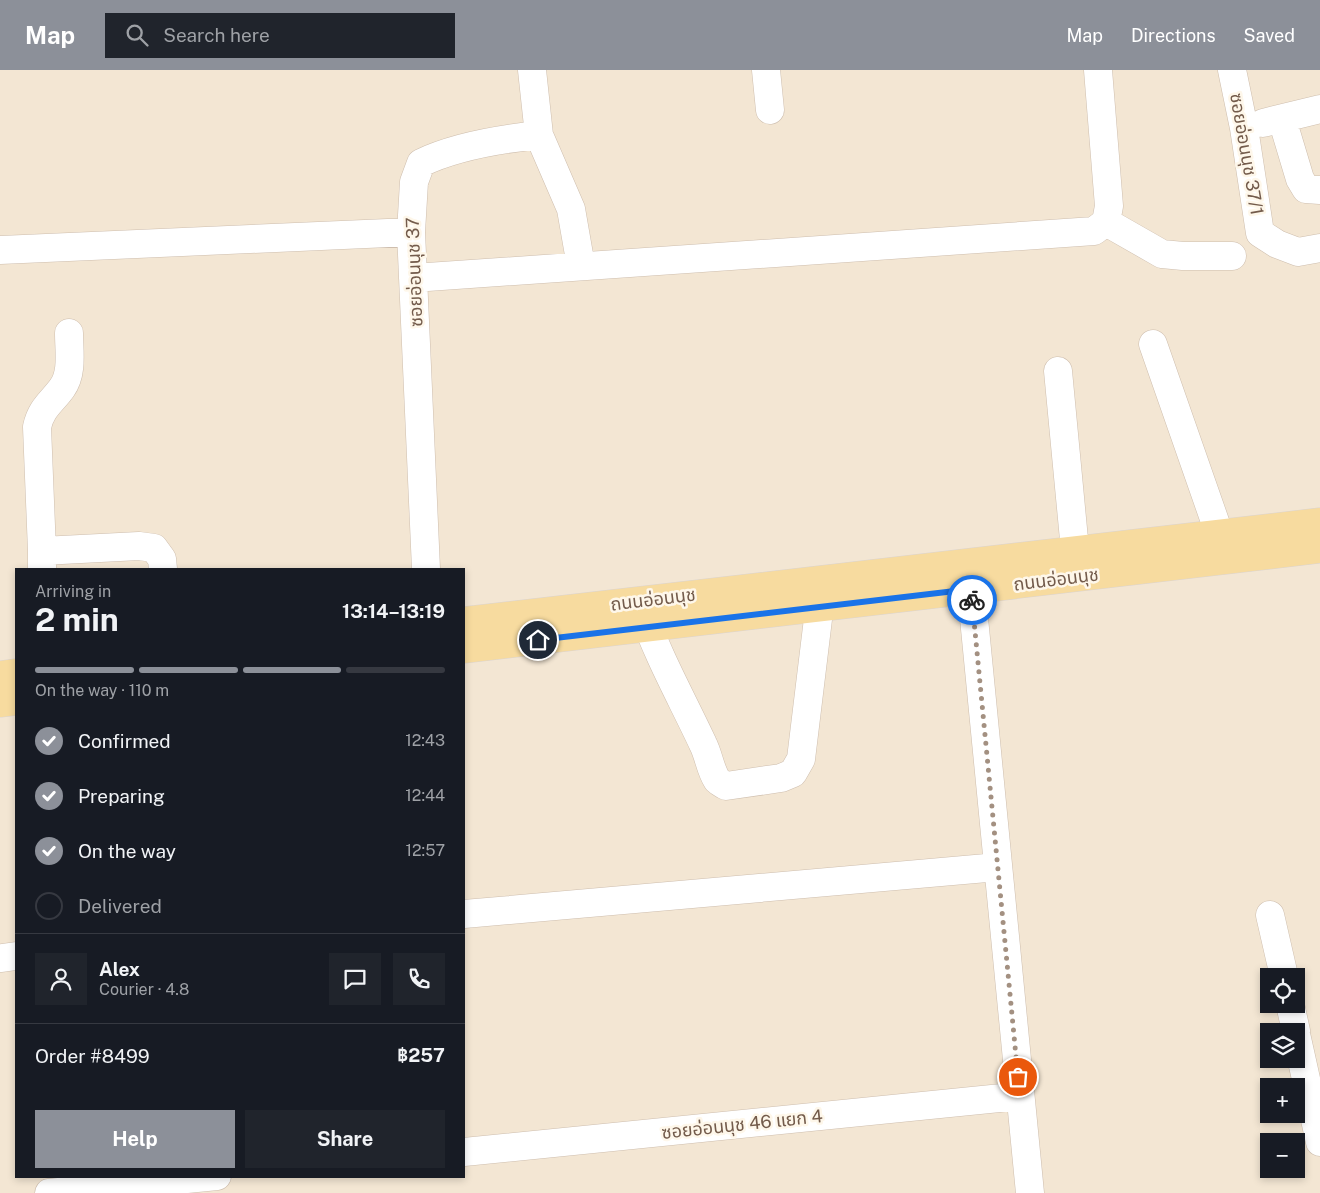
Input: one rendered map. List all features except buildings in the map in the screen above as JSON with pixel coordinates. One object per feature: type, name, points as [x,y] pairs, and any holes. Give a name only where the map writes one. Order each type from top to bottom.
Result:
[{"type":"main road","name":"ถนนอ่อนนุช","points":[[465,621],[1320,522]]},
{"type":"main road","name":"ถนนอ่อนนุช","points":[[465,649],[1320,549]]},
{"type":"main road","points":[[0,675],[15,674]]},
{"type":"main road","points":[[0,703],[15,701]]},
{"type":"street","points":[[532,70],[539,135],[571,209],[581,266]]},
{"type":"street","points":[[766,70],[770,110]]},
{"type":"street","points":[[413,278],[1094,231],[1106,222],[1109,206],[1098,70]]},
{"type":"street","name":"ซอยอ่อนนุช 37/1","points":[[1232,70],[1244,128],[1260,232],[1277,244],[1298,252],[1320,248]]},
{"type":"street","points":[[1244,128],[1320,109]]},
{"type":"street","points":[[1282,119],[1300,179],[1306,190],[1320,190]]},
{"type":"street","name":"ซอยอ่อนนุช 37","points":[[426,568],[411,232],[414,182],[421,163],[434,157],[504,138],[539,135]]},
{"type":"street","points":[[1106,222],[1162,254],[1232,256]]},
{"type":"street","points":[[0,250],[411,232]]},
{"type":"street","points":[[69,333],[68,376],[62,388],[44,407],[39,416],[37,426],[42,560],[140,546],[154,548],[162,558],[163,568]]},
{"type":"street","points":[[1153,344],[1219,533]]},
{"type":"street","points":[[1058,371],[1075,550]]},
{"type":"street","points":[[969,563],[1030,1193]]},
{"type":"street","points":[[639,601],[648,627],[704,746],[712,771],[719,782],[726,786],[781,778],[793,773],[801,759],[823,580]]},
{"type":"street","points":[[465,914],[998,867]]},
{"type":"street","points":[[1270,915],[1282,968]]},
{"type":"street","points":[[1304,1068],[1320,1142]]},
{"type":"street","name":"ซอยอ่อนนุช 46 แยก 4","points":[[465,1152],[1020,1096]]},
{"type":"street","points":[[49,1193],[197,1178]]},
{"type":"shaded area","points":[[0,70],[1320,70],[1320,1193],[0,1193]]},
{"type":"way so far","points":[[972,600],[1018,1077]]},
{"type":"route","points":[[538,640],[972,589],[972,600]]}]
